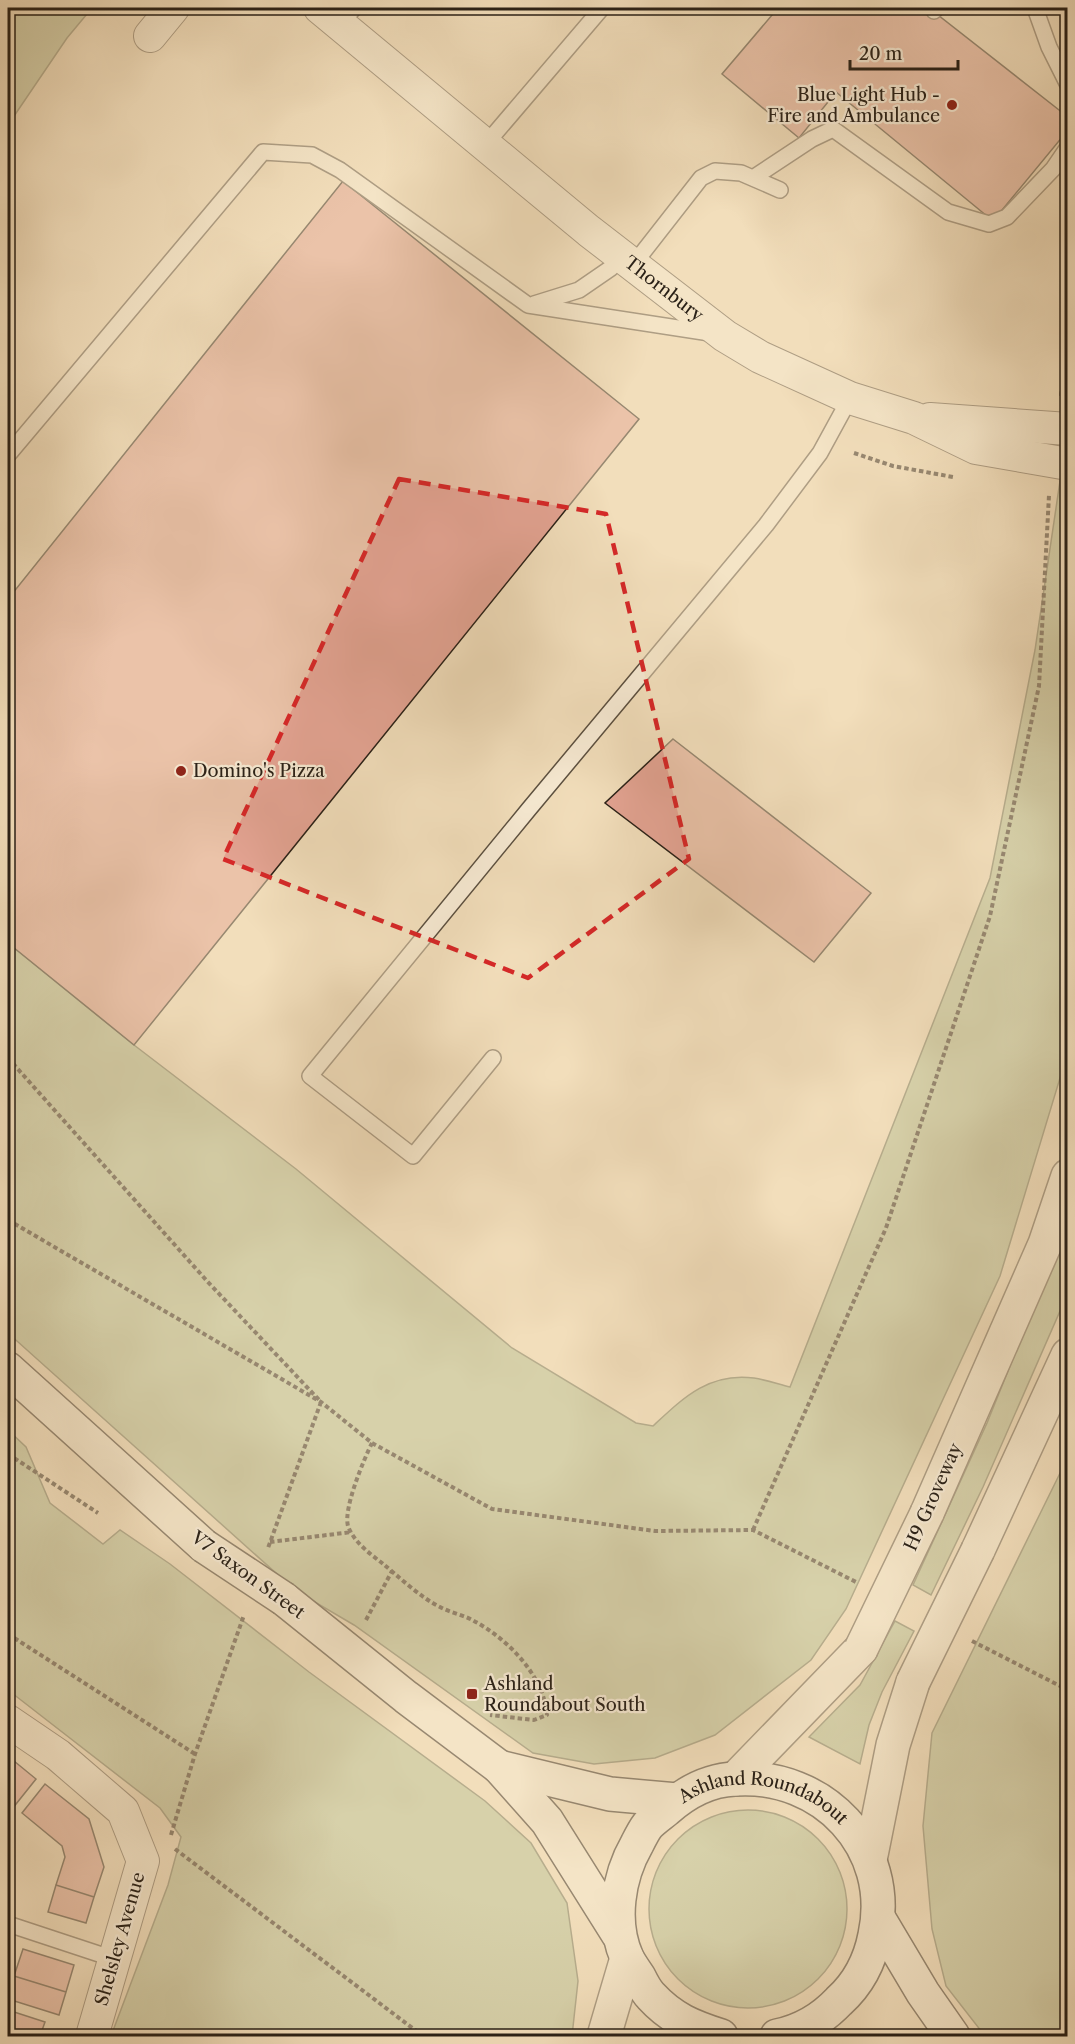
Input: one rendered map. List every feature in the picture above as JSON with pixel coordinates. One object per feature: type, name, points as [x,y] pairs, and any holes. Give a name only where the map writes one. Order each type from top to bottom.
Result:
[{"type":"main road","name":"H9 Groveway","points":[[735,1779],[861,1649],[927,1513],[1045,1244],[1068,1176]]},
{"type":"main road","points":[[870,1860],[893,1745],[913,1682],[978,1550],[1068,1355]]},
{"type":"main road","name":"V7 Saxon Street","points":[[8,1369],[204,1546],[284,1599],[406,1697],[499,1767],[547,1821],[624,1948]]},
{"type":"main road","name":"V7 Saxon Street","points":[[499,1767],[610,1794],[677,1800]]},
{"type":"main road","name":"Ashland Roundabout","points":[[721,2037],[684,2023],[650,1996],[624,1948],[618,1899],[627,1861],[647,1826],[677,1800],[705,1786],[735,1779],[777,1781],[816,1797],[848,1824],[870,1860],[876,1879],[879,1919],[871,1956],[852,1989],[825,2015],[795,2035]]},
{"type":"main road","points":[[879,1919],[923,1994],[952,2037]]},
{"type":"main road","points":[[604,2037],[624,1948]]},
{"type":"street","points":[[150,36],[173,8]]},
{"type":"street","name":"Thornbury","points":[[338,13],[485,145],[627,261],[724,336],[760,357],[850,398],[914,418],[976,448],[1058,464]]},
{"type":"street","points":[[914,418],[1068,429]]},
{"type":"street","name":"Shelsley Avenue","points":[[8,1721],[58,1755],[123,1811],[143,1860],[92,2037]]},
{"type":"lane","points":[[485,145],[602,8]]},
{"type":"lane","points":[[1035,8],[1049,47],[1068,85]]},
{"type":"lane","points":[[753,178],[812,139],[833,129],[948,212],[989,224],[1007,217],[1053,169],[1068,147]]},
{"type":"lane","points":[[8,455],[263,152],[312,155],[340,170],[528,305],[724,336]]},
{"type":"lane","points":[[528,305],[579,290],[610,268],[627,261],[701,178],[715,171],[741,173],[780,190]]},
{"type":"lane","points":[[493,1058],[413,1156],[310,1076],[766,525],[820,453],[850,398]]},
{"type":"lane","points":[[8,1923],[114,1959]]},
{"type":"path","points":[[8,1058],[207,1281],[321,1402],[372,1443],[492,1509],[655,1531],[753,1530],[886,1228],[990,916],[1039,686],[1046,574],[1058,464]]},
{"type":"path","points":[[8,1220],[321,1402]]},
{"type":"path","points":[[266,1554],[321,1402]]},
{"type":"path","points":[[372,1443],[360,1467],[351,1498],[347,1525],[360,1546],[439,1607],[471,1619],[495,1633],[528,1667],[546,1700],[547,1715],[534,1720],[488,1715]]},
{"type":"path","points":[[8,1454],[98,1513]]},
{"type":"path","points":[[270,1542],[352,1532]]},
{"type":"path","points":[[364,1624],[392,1571]]},
{"type":"path","points":[[246,1609],[195,1754],[169,1844],[423,2037]]},
{"type":"path","points":[[8,1634],[195,1754]]},
{"type":"highlighted area","points":[[399,479],[606,514],[689,859],[528,978],[223,859]]},
{"type":"green space","points":[[8,8],[92,8],[67,38],[8,125]]},
{"type":"green space","points":[[1060,481],[1067,483],[1067,1055],[1000,1276],[846,1609],[811,1660],[715,1735],[655,1758],[594,1764],[533,1753],[354,1625],[296,1591],[8,1333],[8,943],[134,1045],[296,1169],[512,1348],[636,1423],[653,1426],[686,1397],[710,1383],[723,1379],[754,1378],[790,1387],[990,878],[1035,650]]},
{"type":"green space","points":[[1067,1225],[1067,1295],[983,1487],[931,1595],[913,1585],[987,1423]]},
{"type":"green space","points":[[8,1430],[26,1447],[50,1503],[103,1544],[120,1530],[170,1564],[309,1672],[485,1801],[531,1843],[567,1903],[578,1981],[572,2036],[111,2036],[168,1885],[181,1837],[160,1808],[8,1690]]},
{"type":"green space","points":[[1067,1459],[1067,2036],[985,2036],[946,1986],[932,1929],[923,1826],[932,1733]]},
{"type":"green space","points":[[895,1621],[914,1631],[882,1692],[869,1725],[860,1764],[809,1737],[860,1685]]},
{"type":"green space","points":[[748,1810],[777,1814],[795,1822],[818,1839],[835,1862],[843,1880],[847,1909],[843,1938],[835,1956],[818,1979],[795,1996],[777,2004],[748,2008],[719,2004],[701,1996],[678,1979],[661,1956],[653,1938],[649,1909],[653,1880],[661,1862],[678,1839],[701,1822],[719,1814]]},
{"type":"building","name":"Blue Light Hub - Fire and Ambulance","points":[[778,8],[929,8],[1068,117],[1068,130],[993,221],[836,92],[799,138],[722,74]]},
{"type":"building","name":"Domino's Pizza","points":[[343,181],[639,419],[134,1045],[8,943],[8,599]]},
{"type":"building","points":[[673,739],[871,893],[814,962],[605,803]]},
{"type":"building","points":[[8,1756],[14,1761],[8,1770]]},
{"type":"building","points":[[14,1761],[36,1779],[8,1814],[8,1770]]},
{"type":"building","points":[[45,1784],[89,1819],[104,1867],[94,1897],[56,1885],[65,1857],[62,1846],[22,1813]]},
{"type":"building","points":[[56,1885],[94,1897],[86,1923],[48,1912]]},
{"type":"building","points":[[23,1949],[74,1965],[66,1992],[14,1976]]},
{"type":"building","points":[[14,1976],[66,1992],[59,2015],[8,1999]]},
{"type":"building","points":[[8,2010],[45,2022],[40,2036],[8,2036]]},
{"type":"place","name":"Blue Light Hub - Fire and Ambulance","points":[[952,105]]},
{"type":"place","name":"Domino's Pizza","points":[[181,771]]},
{"type":"place","name":"Ashland Roundabout South","points":[[472,1694]]}]
